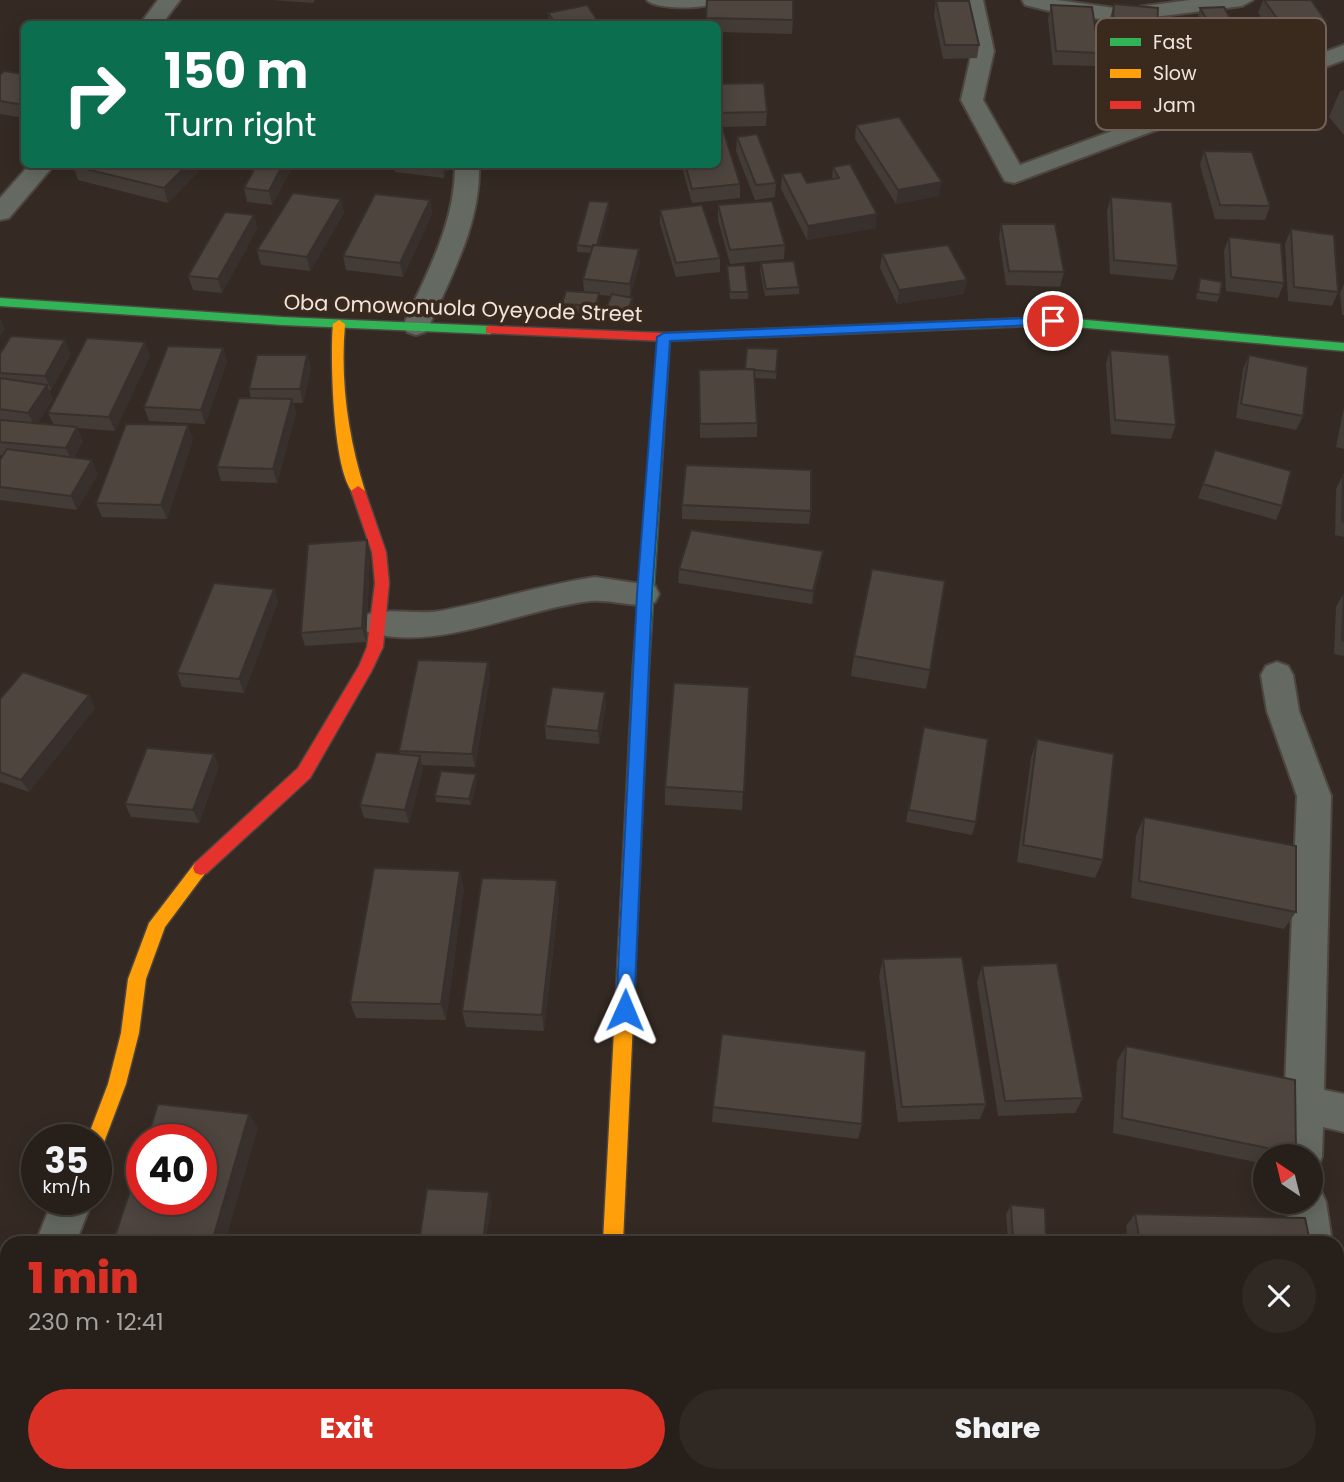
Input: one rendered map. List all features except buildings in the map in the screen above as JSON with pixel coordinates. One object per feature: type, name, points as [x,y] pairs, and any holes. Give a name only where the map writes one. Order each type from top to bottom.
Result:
[{"type":"street","points":[[152,21],[169,0]]},
{"type":"street","points":[[661,21],[656,0],[709,0]]},
{"type":"street","points":[[972,0],[983,51],[972,100],[1014,176],[1136,130]]},
{"type":"street","points":[[1033,0],[1070,10],[1122,15],[1242,0]]},
{"type":"street","points":[[1326,59],[1344,52]]},
{"type":"street","points":[[0,213],[39,168]]},
{"type":"street","points":[[416,326],[461,220],[469,177],[468,168]]},
{"type":"street","name":"Oba Omowonuola Oyeyode Street","points":[[0,302],[339,324],[664,337],[1053,321],[1344,347]]},
{"type":"street","points":[[102,1124],[117,1084],[127,1046],[137,979],[158,923],[194,874],[304,773],[366,668],[374,647],[382,583],[379,552],[351,468],[339,403],[335,354],[339,324]]},
{"type":"street","points":[[613,1236],[644,594],[664,337]]},
{"type":"street","points":[[376,623],[406,626],[439,623],[552,595],[595,590],[644,594]]},
{"type":"street","points":[[1277,675],[1283,711],[1314,796],[1302,1144]]},
{"type":"street","points":[[1304,1105],[1344,1114]]},
{"type":"street","points":[[1308,1214],[1310,1236]]},
{"type":"street","points":[[58,1236],[67,1215]]},
{"type":"traffic: fast","points":[[0,302],[282,321],[490,330]]},
{"type":"traffic: fast","points":[[765,333],[1053,321],[1344,347]]},
{"type":"traffic: fast","points":[[641,666],[664,337]]},
{"type":"traffic: slow","points":[[339,324],[337,387],[347,451],[358,491]]},
{"type":"traffic: slow","points":[[613,1236],[641,666]]},
{"type":"traffic: slow","points":[[102,1124],[117,1084],[130,1033],[137,979],[158,923],[201,868]]},
{"type":"traffic: jam","points":[[490,330],[664,337],[765,333]]},
{"type":"traffic: jam","points":[[201,868],[304,773],[366,668],[375,647],[382,583],[379,552],[358,491]]},
{"type":"route","points":[[625,1010],[626,930],[644,594],[664,337],[1053,321]]}]
